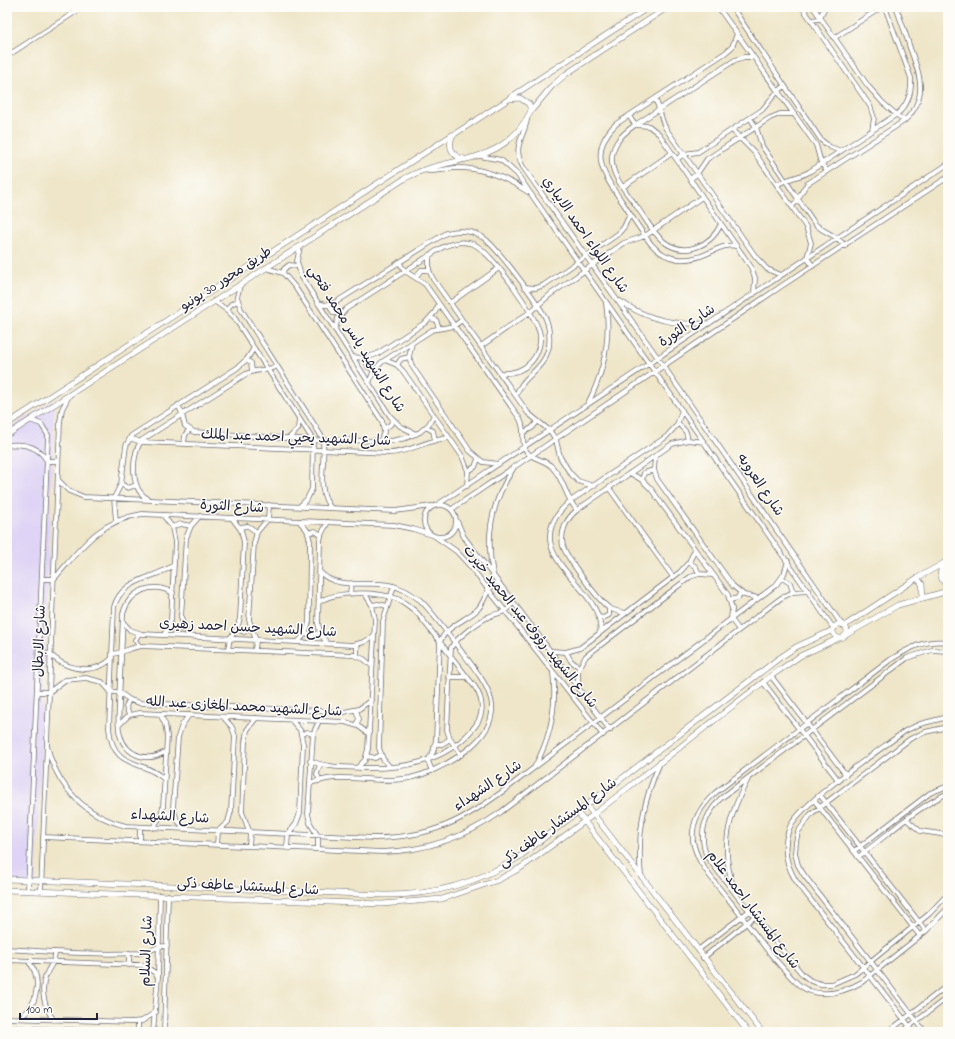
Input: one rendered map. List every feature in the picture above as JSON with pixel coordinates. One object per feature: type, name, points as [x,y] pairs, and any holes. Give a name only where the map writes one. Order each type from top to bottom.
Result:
[{"type":"street","points":[[509,99],[649,7]]},
{"type":"street","points":[[531,111],[552,86],[566,74],[668,7]]},
{"type":"street","points":[[718,7],[816,146],[821,163],[827,171]]},
{"type":"street","points":[[732,7],[821,140],[830,147],[842,151]]},
{"type":"street","points":[[802,7],[870,106],[874,118],[871,131]]},
{"type":"street","points":[[814,7],[872,91],[904,121]]},
{"type":"street","points":[[811,20],[815,20],[820,17],[825,7]]},
{"type":"street","points":[[834,38],[882,7]]},
{"type":"street","points":[[777,185],[785,180],[800,176],[842,151],[897,114],[908,100],[911,84],[909,72],[885,7]]},
{"type":"street","points":[[792,206],[799,201],[801,193],[807,184],[904,121],[917,104],[920,92],[920,80],[896,7]]},
{"type":"street","points":[[7,56],[80,8]]},
{"type":"street","points":[[736,246],[725,246],[694,258],[681,259],[669,257],[659,252],[645,236],[603,172],[601,150],[611,130],[629,116],[728,50],[734,43],[737,34]]},
{"type":"street","points":[[835,55],[843,50]]},
{"type":"street","points":[[721,224],[709,241],[700,247],[687,249],[669,245],[654,230],[618,180],[612,163],[613,151],[622,136],[635,125],[735,60],[744,57],[753,57]]},
{"type":"street","points":[[676,159],[684,154],[698,152],[750,118],[766,107],[777,92],[785,86]]},
{"type":"street","points":[[509,99],[516,97],[523,99],[529,104],[531,111]]},
{"type":"street","name":"طريق محور 30 يونيو","points":[[7,424],[509,99]]},
{"type":"street","points":[[655,99],[661,108],[664,125],[759,262],[771,272],[781,276]]},
{"type":"street","name":"طريق محور 30 يونيو","points":[[7,435],[398,182],[422,170],[443,163],[480,156],[509,141],[527,119],[531,111]]},
{"type":"street","points":[[690,179],[697,174],[707,159],[756,127],[776,115],[793,114]]},
{"type":"street","points":[[629,116],[635,125]]},
{"type":"street","points":[[750,118],[756,127],[759,142],[818,227],[838,236],[845,246]]},
{"type":"street","name":"شارع اللواء احمد الابياري","points":[[527,119],[518,144],[521,163],[658,358]]},
{"type":"street","points":[[635,125],[644,124],[653,128],[672,153],[753,272],[755,283],[754,294]]},
{"type":"street","points":[[732,130],[751,149],[809,232],[811,243],[807,258],[813,266]]},
{"type":"street","points":[[453,135],[450,142],[451,151],[457,157],[465,159]]},
{"type":"street","points":[[623,187],[672,153]]},
{"type":"street","name":"شارع اللواء احمد الابياري","points":[[480,156],[496,158],[510,166],[650,364]]},
{"type":"street","name":"شارع الثورة","points":[[58,480],[65,488],[79,496],[395,511],[434,505],[550,431],[838,236],[948,164]]},
{"type":"street","points":[[422,170],[434,172],[464,168],[480,170],[504,178],[530,193]]},
{"type":"street","name":"شارع الثورة","points":[[452,509],[948,177]]},
{"type":"street","points":[[611,186],[618,180]]},
{"type":"street","points":[[480,346],[530,312],[551,294],[584,270],[624,243],[645,236],[702,196]]},
{"type":"street","points":[[712,210],[719,205]]},
{"type":"street","points":[[524,287],[540,287],[618,234],[624,227],[630,214]]},
{"type":"street","points":[[318,303],[329,304],[336,302],[441,235],[464,231],[476,234],[493,245],[538,306],[548,325],[550,339],[548,352],[540,367],[521,385],[516,396]]},
{"type":"street","points":[[429,242],[435,252]]},
{"type":"street","points":[[335,330],[340,315],[429,255],[451,243],[463,242],[473,244],[486,252],[499,268],[537,323],[540,335],[540,344],[537,354],[529,364],[521,370],[500,373]]},
{"type":"street","name":"شارع الشهيد ياسر محمد فتحي","points":[[301,245],[297,255],[297,266],[301,276],[393,420],[404,429],[417,434]]},
{"type":"street","points":[[429,255],[429,270],[450,303],[528,413],[550,431],[556,440],[560,457],[570,473],[578,481],[593,486]]},
{"type":"street","points":[[399,262],[405,271],[425,284],[520,419],[524,432],[524,448],[530,457],[546,462],[554,469],[564,485],[569,502],[576,510]]},
{"type":"street","points":[[283,273],[284,269],[289,265],[297,266]]},
{"type":"street","name":"شارع الشهيد ياسر محمد فتحي","points":[[266,268],[283,273],[295,287],[380,418],[385,428],[384,435],[380,442]]},
{"type":"street","points":[[450,303],[499,268]]},
{"type":"street","points":[[416,277],[421,270],[429,270]]},
{"type":"street","points":[[507,279],[514,274]]},
{"type":"street","points":[[240,284],[238,301],[277,366],[317,427],[323,440],[323,490],[325,500],[330,508]]},
{"type":"street","points":[[617,299],[638,312],[660,320],[686,324],[711,323]]},
{"type":"street","points":[[214,301],[227,310],[254,348],[313,440],[314,450],[312,489],[307,499],[300,506]]},
{"type":"street","points":[[227,310],[231,304],[238,301]]},
{"type":"street","points":[[587,406],[600,377],[605,356],[608,329],[606,301]]},
{"type":"street","points":[[329,304],[333,312],[340,315]]},
{"type":"street","points":[[352,357],[365,358],[377,354],[430,318],[439,304]]},
{"type":"street","points":[[430,318],[436,320],[440,328]]},
{"type":"street","points":[[369,383],[374,370],[385,360],[440,328],[454,326],[462,320]]},
{"type":"street","points":[[412,343],[408,357],[412,366],[470,451],[478,459],[488,464],[500,464]]},
{"type":"street","points":[[116,521],[114,498],[121,484],[125,450],[130,438],[137,430],[237,368],[246,360],[254,348]]},
{"type":"street","points":[[397,365],[401,359],[408,357]]},
{"type":"street","points":[[365,358],[368,367],[374,370]]},
{"type":"street","name":"شارع العروبه","points":[[658,358],[843,625]]},
{"type":"street","points":[[246,360],[251,364],[252,371]]},
{"type":"street","points":[[385,360],[397,365],[403,371],[464,461],[468,471],[466,486]]},
{"type":"street","name":"شارع العروبه","points":[[650,364],[809,591],[833,629]]},
{"type":"street","points":[[149,500],[142,494],[136,485],[134,478],[137,450],[141,442],[182,414],[252,371],[268,370],[277,366]]},
{"type":"street","name":"شارع الابطال","points":[[41,891],[58,461],[61,413],[71,394]]},
{"type":"street","name":"شارع الشهيد يحيي احمد عبد الملك","points":[[178,405],[182,414],[183,424],[189,430],[198,433],[313,440],[380,442],[401,440],[417,434],[426,427],[434,416]]},
{"type":"street","points":[[600,633],[599,617],[594,607],[561,566],[553,552],[551,536],[554,522],[561,510],[569,502],[666,436],[678,422],[682,410]]},
{"type":"street","points":[[289,438],[298,429],[299,418]]},
{"type":"street","name":"شارع الابطال","points":[[28,890],[48,460],[47,432],[39,422],[30,420]]},
{"type":"street","points":[[385,428],[390,425],[393,420]]},
{"type":"street","points":[[524,432],[532,428],[538,421]]},
{"type":"street","points":[[678,422],[686,432],[688,440]]},
{"type":"street","points":[[426,427],[434,433],[435,440]]},
{"type":"street","points":[[184,444],[185,435],[189,430]]},
{"type":"street","name":"شارع الشهيد يحيي احمد عبد الملك","points":[[130,438],[141,442],[396,453],[414,449],[435,440],[449,438]]},
{"type":"street","points":[[626,613],[609,608],[574,566],[564,550],[562,539],[564,528],[569,518],[576,510],[672,444],[688,440],[705,442]]},
{"type":"street","points":[[7,444],[18,444],[35,448],[44,454],[48,460],[58,461]]},
{"type":"street","points":[[655,456],[654,470],[660,483],[733,586],[749,597],[758,598]]},
{"type":"street","points":[[468,471],[475,466],[478,459]]},
{"type":"street","points":[[494,576],[490,548],[492,520],[500,492],[514,468]]},
{"type":"street","points":[[642,480],[644,473],[654,470]]},
{"type":"street","points":[[630,473],[642,480],[651,489],[714,575],[730,600],[732,609],[731,619],[739,630]]},
{"type":"street","points":[[735,485],[742,479]]},
{"type":"street","points":[[121,484],[128,488],[136,485]]},
{"type":"street","points":[[609,488],[673,577]]},
{"type":"street","points":[[255,650],[256,640],[249,620],[254,543],[258,532],[268,519],[269,505]]},
{"type":"street","points":[[434,505],[445,505],[452,509],[457,521],[455,528],[450,534],[443,537],[434,536],[426,530],[424,523],[426,511],[434,505]]},
{"type":"street","name":"شارع الثورة","points":[[54,579],[90,537],[116,521],[142,514],[394,525],[434,536]]},
{"type":"street","points":[[163,515],[172,527],[175,537],[170,627],[164,635]]},
{"type":"street","points":[[190,636],[184,628],[181,617],[186,538],[191,526],[200,516]]},
{"type":"street","points":[[228,649],[230,638],[237,630],[240,618],[244,542],[239,527],[232,518]]},
{"type":"street","points":[[298,642],[306,633],[309,622],[311,545],[308,533],[299,521]]},
{"type":"street","name":"شارع الشهيد رؤوف عبد الحميد خيرت","points":[[457,521],[464,537],[552,651],[610,730]]},
{"type":"street","points":[[327,643],[320,632],[318,623],[321,535],[328,522]]},
{"type":"street","points":[[172,527],[182,524],[191,526]]},
{"type":"street","points":[[239,527],[248,526],[258,532]]},
{"type":"street","points":[[308,533],[315,531],[321,535]]},
{"type":"street","name":"شارع الشهيد رؤوف عبد الحميد خيرت","points":[[434,536],[460,556],[488,589],[603,735]]},
{"type":"street","points":[[552,651],[566,652],[580,648],[673,577],[689,562],[695,550]]},
{"type":"street","points":[[843,625],[847,631],[841,637],[834,635],[833,629],[837,625],[843,625],[917,578],[944,563],[948,559]]},
{"type":"street","points":[[788,561],[782,578],[790,583],[793,592]]},
{"type":"street","points":[[689,562],[696,567],[700,574]]},
{"type":"street","points":[[944,563],[940,575],[942,581],[948,587]]},
{"type":"street","points":[[164,779],[154,771],[124,759],[116,751],[111,740],[109,728],[110,691],[114,607],[118,597],[131,583],[162,573],[174,565]]},
{"type":"street","points":[[310,783],[337,778],[390,780],[410,778],[432,771],[461,755],[476,741],[487,728],[490,721],[492,704],[488,689],[483,680],[420,600],[407,591],[394,586],[334,581],[320,572]]},
{"type":"street","points":[[578,687],[577,676],[579,667],[586,656],[686,579],[700,574],[714,575]]},
{"type":"street","points":[[148,578],[151,588]]},
{"type":"street","name":"شارع الشهداء","points":[[47,746],[58,778],[80,803],[94,814],[109,821],[140,828],[318,836],[397,837],[439,828],[461,820],[481,808],[731,619],[782,578]]},
{"type":"street","points":[[917,578],[922,584],[923,596]]},
{"type":"street","points":[[42,579],[54,579]]},
{"type":"street","points":[[432,771],[428,761],[436,744],[440,642],[446,633],[476,611],[488,589],[498,582]]},
{"type":"street","points":[[350,594],[351,583]]},
{"type":"street","points":[[391,768],[381,755],[379,748],[383,621],[394,586]]},
{"type":"street","points":[[166,751],[154,757],[144,757],[135,754],[127,748],[122,740],[119,725],[123,622],[124,610],[130,599],[139,592],[151,588],[160,588],[173,593]]},
{"type":"street","name":"شارع الشهداء","points":[[43,837],[382,852],[402,851],[431,846],[459,836],[493,818],[781,598],[793,592],[809,591]]},
{"type":"street","name":"شارع المستشار عاطف ذكى","points":[[7,890],[382,904],[421,902],[442,899],[498,880],[522,867],[593,815],[763,682],[800,656],[841,637],[898,605],[923,596],[948,591]]},
{"type":"street","points":[[730,600],[738,598],[740,592]]},
{"type":"street","points":[[310,761],[332,768],[391,768],[404,767],[428,761],[454,746],[466,737],[477,724],[482,712],[478,692],[450,654],[412,608],[391,597],[365,594],[331,596],[319,602]]},
{"type":"street","points":[[357,768],[367,756],[375,615],[372,605],[365,594]]},
{"type":"street","points":[[461,755],[450,739],[447,730],[450,654],[454,642],[483,620],[506,612],[513,601]]},
{"type":"street","points":[[372,605],[378,604],[387,606]]},
{"type":"street","points":[[599,617],[603,618],[609,615],[609,608]]},
{"type":"street","points":[[828,619],[832,618],[834,614]]},
{"type":"street","name":"شارع الشهيد حسن احمد زهيرى","points":[[123,622],[130,630],[139,634],[357,644],[374,636]]},
{"type":"street","points":[[170,627],[178,630],[184,628]]},
{"type":"street","points":[[237,630],[244,632],[251,627]]},
{"type":"street","name":"شارع المستشار عاطف ذكى","points":[[7,879],[388,895],[431,892],[466,883],[499,869],[519,857],[784,655],[803,643],[833,629]]},
{"type":"street","points":[[306,633],[312,636],[320,632]]},
{"type":"street","points":[[139,634],[134,640],[139,646]]},
{"type":"street","name":"شارع المستشار احمد علام","points":[[948,642],[937,641],[922,643],[905,650],[799,729],[707,801],[696,819],[693,840],[700,860],[742,917],[798,984],[809,990],[821,993],[833,993],[853,987],[870,976],[920,936],[948,908]]},
{"type":"street","points":[[357,644],[357,656],[372,666]]},
{"type":"street","name":"شارع الشهيد حسن احمد زهيرى","points":[[112,656],[139,646],[255,650],[357,656]]},
{"type":"street","name":"شارع المستشار احمد علام","points":[[832,984],[821,984],[812,981],[803,975],[749,911],[707,857],[702,840],[704,823],[712,808],[720,799],[907,658],[932,650],[948,651]]},
{"type":"street","points":[[39,652],[51,653],[64,664],[84,669],[99,667],[112,656]]},
{"type":"street","points":[[566,652],[570,661],[579,667]]},
{"type":"street","points":[[534,768],[543,751],[551,724],[554,702],[553,672]]},
{"type":"street","points":[[449,677],[467,676]]},
{"type":"street","points":[[771,676],[846,775]]},
{"type":"street","points":[[37,692],[49,692],[65,680],[79,677],[98,680],[106,685],[110,691]]},
{"type":"street","points":[[763,682],[839,781]]},
{"type":"street","points":[[110,691],[120,692]]},
{"type":"street","name":"شارع الشهيد محمد المغازى عبد الله","points":[[120,692],[129,699],[140,703],[344,712],[356,710],[371,700]]},
{"type":"street","points":[[129,699],[126,707],[129,715]]},
{"type":"street","points":[[356,710],[359,719],[356,725]]},
{"type":"street","name":"شارع الشهيد محمد المغازى عبد الله","points":[[119,725],[129,715],[140,713],[345,722],[356,725],[369,734]]},
{"type":"street","points":[[153,828],[162,812],[166,751],[166,728],[160,714]]},
{"type":"street","points":[[186,830],[177,820],[173,808],[178,737],[182,725],[189,715]]},
{"type":"street","points":[[217,845],[218,831],[228,822],[231,811],[235,740],[232,727],[223,717]]},
{"type":"street","points":[[914,1032],[796,882],[789,870],[785,849],[789,829],[795,818],[820,795],[905,732],[920,724],[948,717]]},
{"type":"street","points":[[249,846],[250,833],[242,812],[245,742],[247,730],[256,718]]},
{"type":"street","points":[[287,848],[288,834],[296,824],[300,813],[302,734],[298,726],[291,720]]},
{"type":"street","points":[[318,849],[318,836],[309,819],[310,761],[313,734],[319,721]]},
{"type":"street","points":[[925,1032],[804,875],[798,865],[796,854],[798,832],[811,814],[910,739],[924,732],[948,727]]},
{"type":"street","points":[[302,734],[307,732],[313,734]]},
{"type":"street","points":[[436,744],[442,744],[450,739]]},
{"type":"street","points":[[367,756],[375,758],[381,755]]},
{"type":"street","points":[[141,767],[144,757]]},
{"type":"street","points":[[642,877],[639,857],[642,818],[646,799],[660,762]]},
{"type":"street","points":[[320,764],[317,774],[320,781]]},
{"type":"street","points":[[738,897],[731,880],[727,863],[727,839],[733,810],[748,778]]},
{"type":"street","points":[[854,851],[930,793],[948,786]]},
{"type":"street","points":[[858,857],[906,819],[934,800],[948,794]]},
{"type":"street","points":[[820,795],[926,931]]},
{"type":"street","points":[[599,796],[606,805]]},
{"type":"street","points":[[814,800],[920,936]]},
{"type":"street","points":[[587,806],[703,958],[762,1031]]},
{"type":"street","points":[[578,813],[748,1032]]},
{"type":"street","points":[[906,819],[920,831],[948,835]]},
{"type":"street","points":[[140,828],[140,841]]},
{"type":"street","points":[[557,829],[563,837]]},
{"type":"street","points":[[600,842],[609,835]]},
{"type":"street","points":[[693,840],[702,840]]},
{"type":"street","points":[[243,899],[244,889]]},
{"type":"street","points":[[833,993],[832,984],[845,980],[870,962],[919,922],[948,894]]},
{"type":"street","name":"شارع السلام","points":[[153,1032],[158,977],[160,895]]},
{"type":"street","name":"شارع السلام","points":[[164,1032],[168,895]]},
{"type":"street","points":[[698,950],[749,911]]},
{"type":"street","points":[[703,958],[754,917]]},
{"type":"street","points":[[7,949],[55,952],[129,953],[147,952],[158,946],[167,946]]},
{"type":"street","points":[[54,1020],[47,1010],[44,999],[45,977],[55,961],[55,952]]},
{"type":"street","points":[[129,953],[129,965]]},
{"type":"street","points":[[7,960],[142,965],[158,977]]},
{"type":"street","points":[[18,1018],[29,1010],[35,998],[36,972],[28,961]]},
{"type":"street","points":[[888,1032],[948,985]]},
{"type":"street","points":[[902,1032],[948,997]]},
{"type":"street","points":[[7,1018],[138,1022],[147,1019],[156,1012]]},
{"type":"street","points":[[138,1022],[138,1032]]},
{"type":"street","points":[[7,1028],[121,1032]]},
{"type":"shaded area","points":[[55,399],[36,885],[7,884],[7,430]]}]
